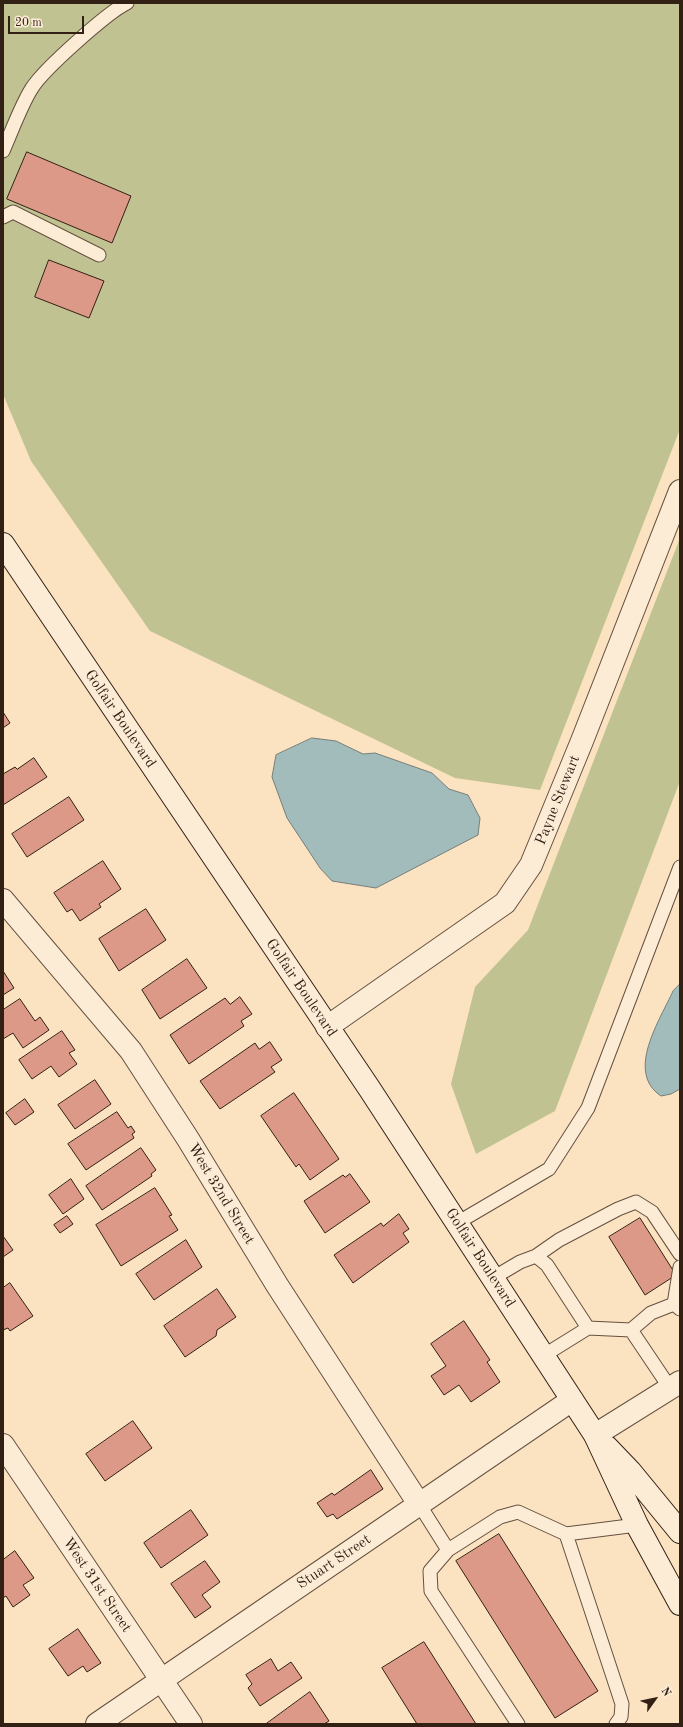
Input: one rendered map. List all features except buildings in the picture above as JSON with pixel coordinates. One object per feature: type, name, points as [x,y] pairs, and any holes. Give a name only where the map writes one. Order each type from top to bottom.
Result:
[{"type":"street","name":"Payne Stewart","points":[[327,1027],[504,903],[531,865],[582,741],[680,491]]},
{"type":"street","name":"Golfair Boulevard","points":[[3,544],[327,1027],[595,1435],[636,1522],[680,1604]]},
{"type":"street","name":"West 32nd Street","points":[[3,900],[131,1051],[188,1139],[282,1292],[419,1504]]},
{"type":"street","points":[[595,1435],[675,1385]]},
{"type":"street","name":"Stuart Street","points":[[97,1724],[572,1400]]},
{"type":"street","name":"Golfair Boulevard","points":[[595,1435],[678,1524]]},
{"type":"street","name":"West 31st Street","points":[[3,1445],[191,1724]]},
{"type":"lane","points":[[3,151],[32,88],[52,66],[91,31],[120,6],[127,3]]},
{"type":"lane","points":[[3,217],[12,212],[99,255]]},
{"type":"lane","points":[[457,1223],[549,1169],[588,1108],[675,892],[680,866]]},
{"type":"lane","points":[[493,1278],[520,1262],[536,1256],[559,1240],[618,1209],[636,1202],[652,1212],[680,1254]]},
{"type":"lane","points":[[536,1256],[547,1265],[588,1328]]},
{"type":"lane","points":[[543,1356],[588,1328],[631,1330],[651,1313],[677,1307],[680,1267]]},
{"type":"lane","points":[[631,1330],[675,1385]]},
{"type":"lane","points":[[419,1504],[448,1550]]},
{"type":"lane","points":[[518,1724],[431,1591],[430,1571],[448,1550],[500,1517],[518,1512],[566,1534],[636,1522]]},
{"type":"lane","points":[[566,1534],[622,1704],[621,1717],[616,1724]]},
{"type":"green space","points":[[3,3],[680,3],[680,429],[540,790],[455,778],[150,631],[31,461],[3,394]]},
{"type":"green space","points":[[680,538],[680,781],[555,1111],[476,1154],[451,1084],[475,987],[528,930]]},
{"type":"water","points":[[312,738],[336,741],[363,754],[375,753],[432,773],[449,789],[468,795],[480,818],[478,835],[376,888],[332,881],[320,868],[287,818],[272,777],[276,755]]},
{"type":"water","points":[[680,984],[680,1089],[671,1094],[661,1096],[651,1086],[646,1074],[646,1060],[654,1031],[673,991]]}]
